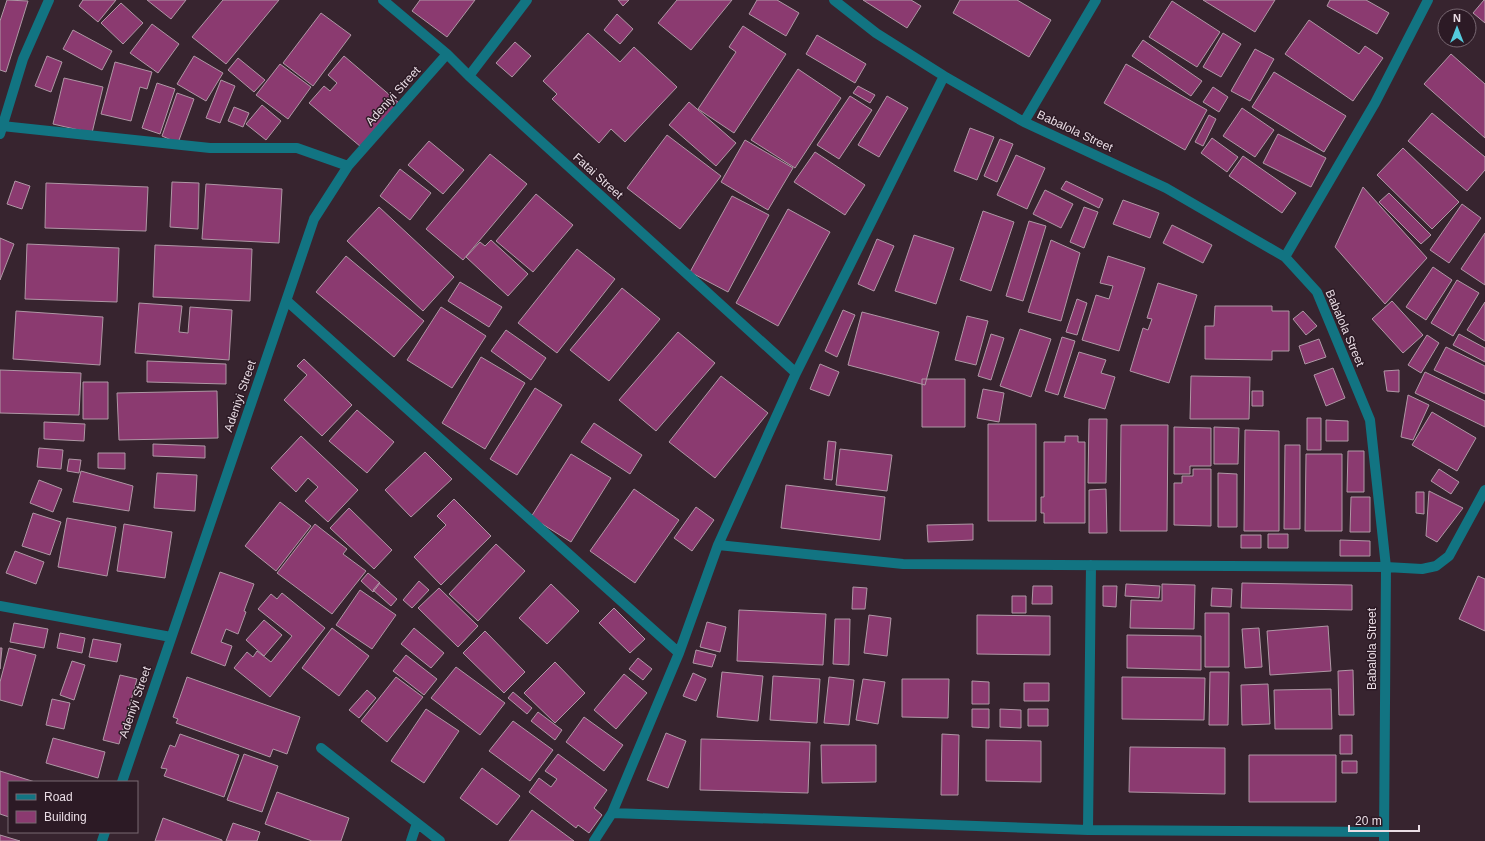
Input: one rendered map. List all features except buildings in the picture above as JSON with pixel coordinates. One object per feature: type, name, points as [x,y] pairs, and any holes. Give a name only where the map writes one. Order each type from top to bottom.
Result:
[{"type":"street","points":[[49,0],[23,59],[1,130],[210,148],[297,148],[348,166]]},
{"type":"street","name":"Fatai Street","points":[[383,0],[447,54],[469,76],[796,373]]},
{"type":"street","points":[[469,76],[527,0]]},
{"type":"street","name":"Babalola Street","points":[[834,0],[876,33],[944,76],[1024,122],[1166,188],[1285,257],[1317,292],[1370,420],[1386,567],[1384,837]]},
{"type":"street","points":[[1024,122],[1096,0]]},
{"type":"street","points":[[1285,257],[1375,103],[1428,0]]},
{"type":"street","name":"Adeniyi Street","points":[[122,781],[314,219],[348,166],[447,54]]},
{"type":"street","points":[[594,841],[612,813],[679,653],[718,545],[796,373],[944,76]]},
{"type":"street","points":[[287,301],[679,653]]},
{"type":"street","points":[[718,545],[903,564],[1386,567],[1422,569],[1436,566],[1449,556],[1485,490]]},
{"type":"street","points":[[1088,830],[1090,566]]},
{"type":"street","points":[[0,606],[171,637]]},
{"type":"street","points":[[321,748],[440,841]]},
{"type":"street","points":[[612,813],[1088,830],[1384,837]]},
{"type":"street","points":[[411,841],[418,823]]}]
